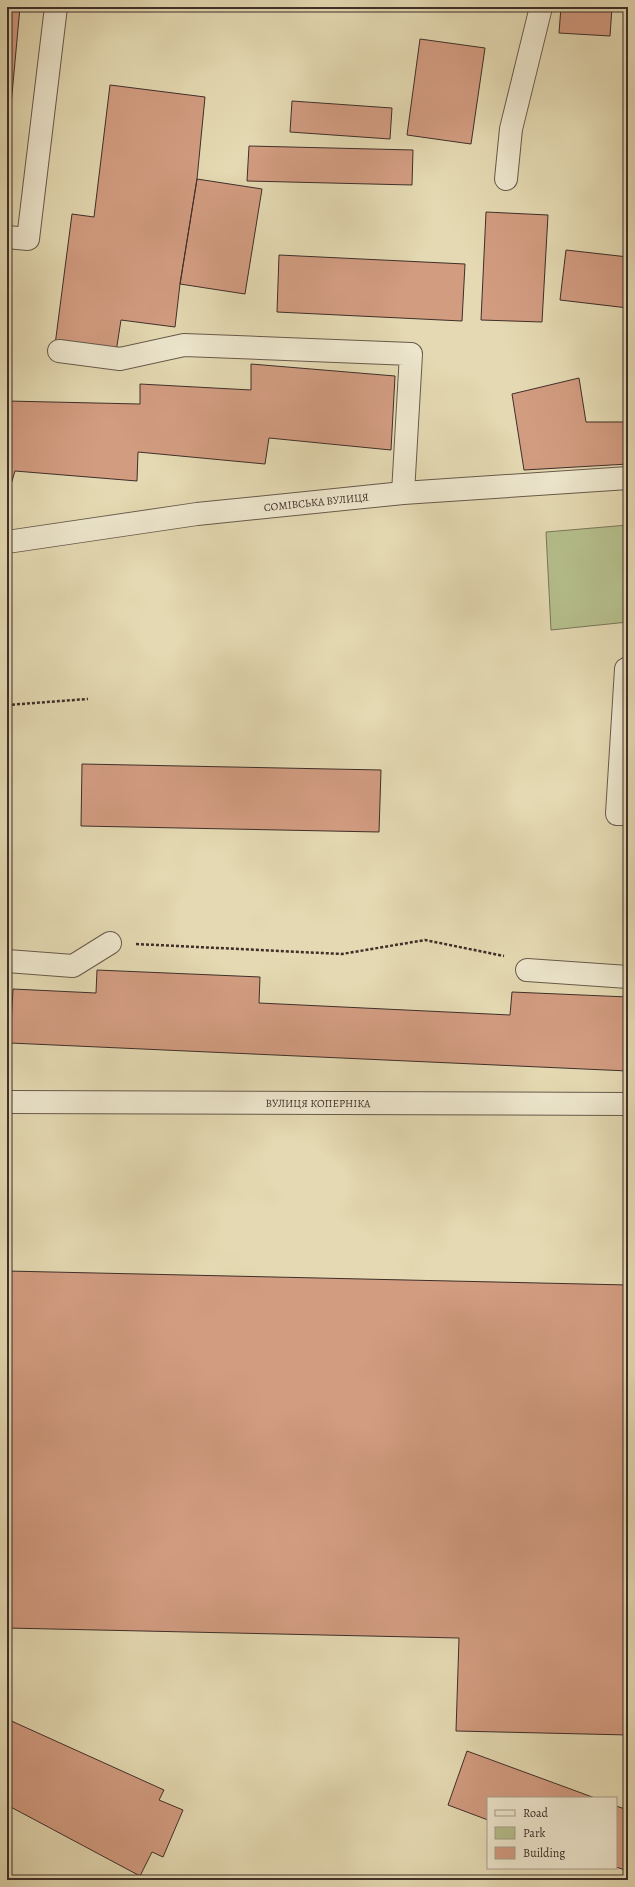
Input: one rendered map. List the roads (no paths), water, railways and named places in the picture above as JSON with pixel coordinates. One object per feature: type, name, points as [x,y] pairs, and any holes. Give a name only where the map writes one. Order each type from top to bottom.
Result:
[{"type":"street","points":[[7,238],[28,239],[56,7]]},
{"type":"street","points":[[506,179],[511,129],[541,7]]},
{"type":"street","points":[[59,351],[120,359],[184,345],[411,354],[403,493]]},
{"type":"street","name":"СОМІВСЬКА ВУЛИЦЯ","points":[[7,542],[197,514],[403,493],[628,478]]},
{"type":"street","points":[[626,669],[618,814],[628,814]]},
{"type":"street","points":[[7,961],[73,966],[110,943]]},
{"type":"street","points":[[527,970],[628,977]]},
{"type":"street","name":"ВУЛИЦЯ КОПЕРНІКА","points":[[7,1102],[628,1104]]}]
